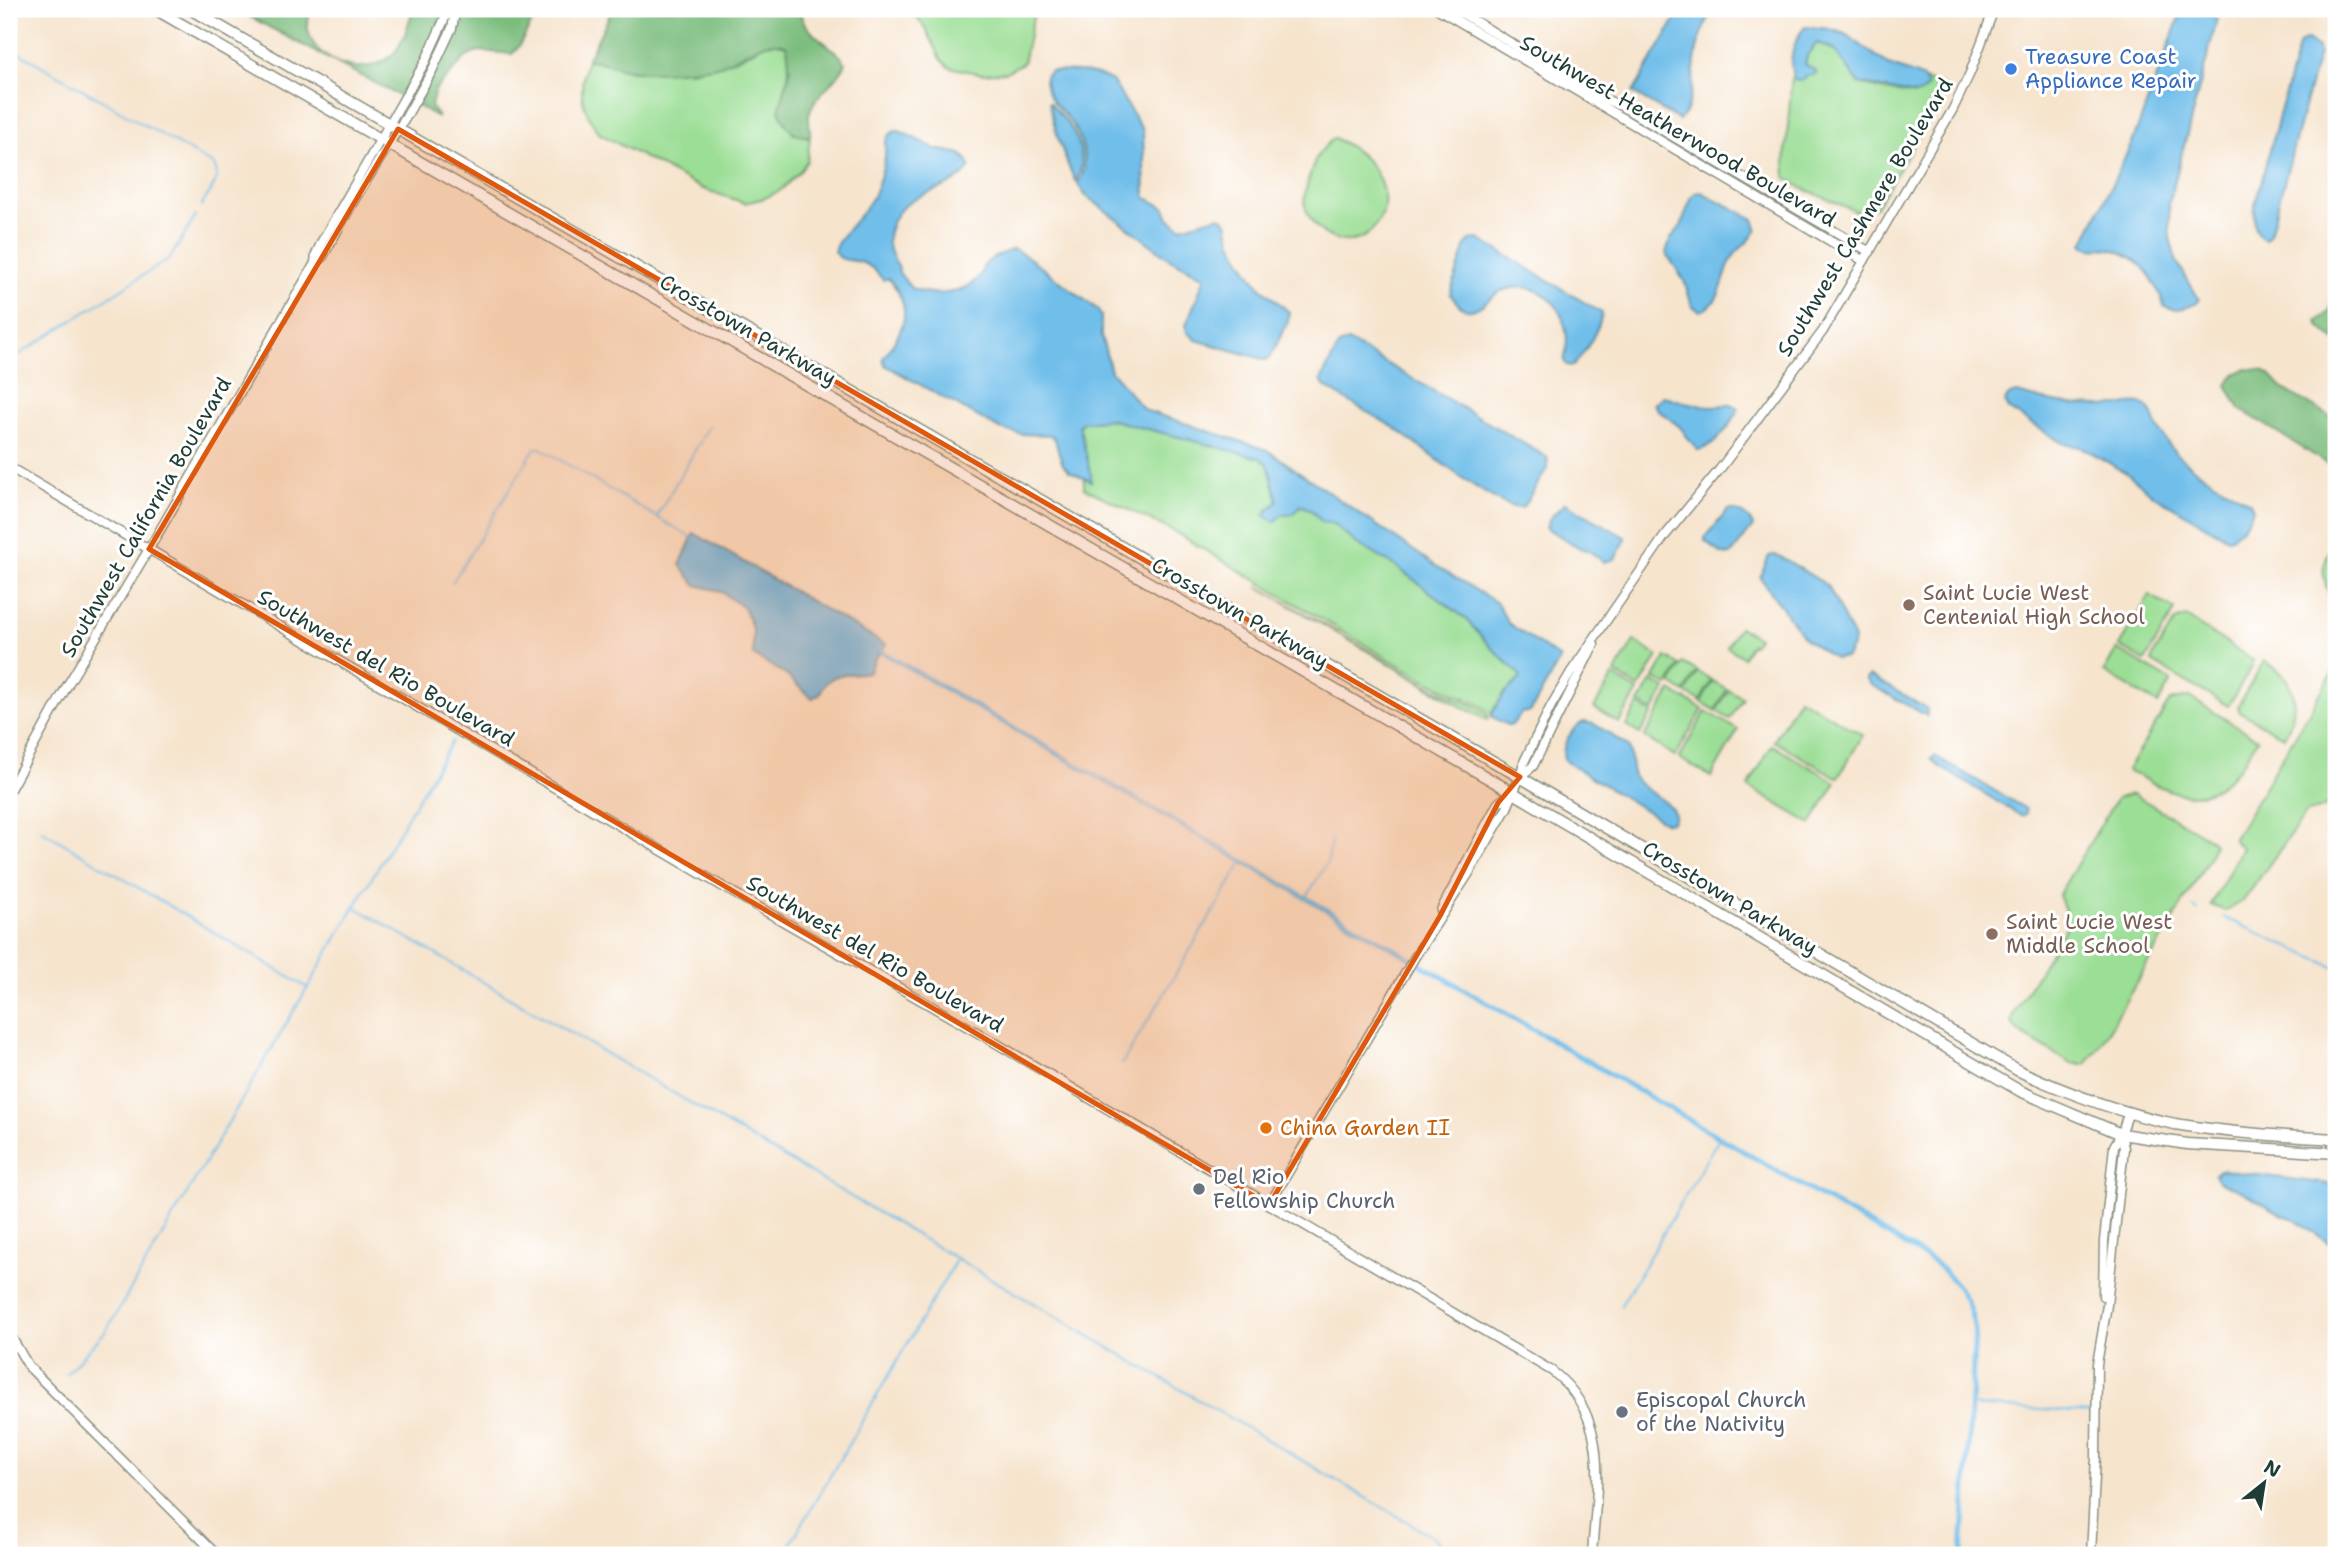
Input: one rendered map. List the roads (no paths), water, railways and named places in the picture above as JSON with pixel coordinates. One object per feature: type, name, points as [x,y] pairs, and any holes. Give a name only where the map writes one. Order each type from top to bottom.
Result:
[{"type":"main road","name":"Crosstown Parkway","points":[[155,9],[1512,792],[2020,1091],[2121,1134],[2187,1144],[2336,1153]]},
{"type":"main road","name":"Crosstown Parkway","points":[[190,9],[1520,777],[2017,1070],[2097,1103],[2173,1123],[2245,1134],[2336,1139]]},
{"type":"street","name":"Southwest California Boulevard","points":[[393,127],[449,9]]},
{"type":"street","name":"Southwest California Boulevard","points":[[9,791],[315,263],[322,241],[393,127],[432,71],[452,27],[456,9]]},
{"type":"street","name":"Southwest Heatherwood Boulevard","points":[[1438,9],[1864,261]]},
{"type":"street","name":"Southwest Heatherwood Boulevard","points":[[1455,9],[1600,97],[1621,106],[1870,252]]},
{"type":"street","name":"Southwest Cashmere Boulevard","points":[[1269,1205],[1416,955],[1469,873],[1507,808],[1520,777],[1533,766],[1598,635],[1664,537],[1720,469],[1823,331],[1953,109],[1994,9]]},
{"type":"street","name":"Southwest del Rio Boulevard","points":[[9,467],[1562,1379],[1589,1416],[1597,1451],[1592,1555]]},
{"type":"street","points":[[2091,1555],[2097,1364],[2105,1312],[2106,1217],[2114,1146],[2129,1112]]},
{"type":"street","points":[[9,1333],[29,1367],[217,1555]]},
{"type":"water","points":[[1681,9],[1714,9],[1699,40],[1688,106],[1679,120],[1633,93]]},
{"type":"water","points":[[2189,9],[2213,15],[2217,20],[2169,203],[2170,238],[2176,260],[2199,299],[2197,303],[2176,309],[2164,306],[2151,277],[2129,256],[2083,244],[2132,143],[2179,18],[2183,11]]},
{"type":"water","points":[[1805,27],[1830,29],[1845,34],[1889,65],[1922,77],[1928,86],[1916,95],[1859,83],[1834,49],[1817,43],[1807,55],[1805,64],[1816,72],[1801,81],[1795,80],[1791,68],[1792,53]]},
{"type":"water","points":[[2307,40],[2318,48],[2319,52],[2270,234],[2265,240],[2256,229],[2255,205],[2298,46]]},
{"type":"water","points":[[1050,71],[1099,75],[1113,82],[1143,131],[1145,197],[1165,208],[1169,218],[1181,227],[1220,216],[1227,222],[1231,240],[1241,260],[1259,286],[1289,312],[1288,321],[1270,358],[1266,360],[1196,340],[1187,332],[1186,325],[1205,277],[1170,259],[1085,195],[1077,183],[1084,164],[1081,140],[1048,92],[1045,76]]},
{"type":"water","points":[[1049,101],[1078,140],[1082,162],[1075,181],[1059,142]]},
{"type":"water","points":[[897,130],[936,149],[961,154],[970,167],[952,183],[908,203],[892,223],[888,246],[898,271],[911,288],[928,293],[956,291],[973,283],[980,276],[983,267],[997,256],[1014,249],[1028,257],[1098,310],[1101,316],[1101,336],[1111,371],[1144,410],[1267,450],[1436,566],[1497,603],[1508,623],[1558,657],[1560,659],[1531,711],[1522,712],[1509,726],[1491,716],[1504,694],[1520,679],[1520,675],[1466,619],[1397,567],[1356,543],[1332,523],[1322,522],[1312,511],[1301,505],[1294,514],[1281,515],[1275,522],[1264,515],[1278,501],[1268,464],[1260,458],[1109,419],[1083,422],[1079,425],[1091,481],[1069,471],[1062,463],[1055,439],[1051,435],[1020,434],[1000,429],[885,365],[883,358],[897,337],[904,318],[902,299],[888,278],[883,280],[867,265],[843,259],[834,252],[841,238],[870,201],[882,171],[886,141],[890,134]]},
{"type":"water","points":[[1701,192],[1754,219],[1757,228],[1731,260],[1714,302],[1700,311],[1692,306],[1684,280],[1666,253],[1670,240],[1681,226],[1691,199],[1695,193]]},
{"type":"water","points":[[1479,239],[1602,313],[1591,341],[1573,366],[1564,361],[1567,346],[1562,317],[1546,296],[1520,287],[1504,290],[1480,307],[1468,310],[1459,305],[1450,294],[1466,245],[1471,240]]},
{"type":"water","points":[[1348,341],[1545,456],[1548,459],[1548,467],[1523,507],[1513,507],[1479,489],[1393,427],[1324,386],[1321,380],[1339,345]]},
{"type":"water","points":[[2017,393],[2042,400],[2080,405],[2145,405],[2166,440],[2182,459],[2250,502],[2253,509],[2249,518],[2233,536],[2229,538],[2222,535],[2153,495],[2128,474],[2081,447],[2064,444],[2008,409],[2005,403],[2007,399]]},
{"type":"water","points":[[1663,396],[1696,405],[1730,405],[1738,409],[1722,435],[1703,449],[1697,450],[1680,427],[1657,409],[1654,404]]},
{"type":"water","points":[[1565,503],[1625,537],[1615,559],[1604,562],[1588,550],[1546,528],[1550,518]]},
{"type":"water","points":[[1728,510],[1743,514],[1753,526],[1731,555],[1722,554],[1705,541]]},
{"type":"water","points":[[694,533],[886,645],[869,672],[834,677],[820,694],[812,698],[785,674],[753,655],[753,630],[744,608],[720,591],[696,585],[680,565]]},
{"type":"water","points":[[1775,555],[1828,586],[1854,639],[1846,657],[1835,659],[1804,638],[1760,577],[1769,556]]},
{"type":"water","points":[[1869,676],[1927,709],[1927,716],[1871,685],[1866,679]]},
{"type":"water","points":[[1583,722],[1594,724],[1628,746],[1636,780],[1672,809],[1675,815],[1672,822],[1666,823],[1565,761],[1567,739]]},
{"type":"water","points":[[1935,756],[2026,809],[2026,814],[2021,816],[1937,765],[1931,759]]},
{"type":"water","points":[[2220,1170],[2336,1185],[2336,1248],[2295,1219],[2218,1181],[2214,1175]]},
{"type":"waterway","points":[[9,47],[214,165],[216,181],[201,206]]},
{"type":"waterway","points":[[9,361],[170,258],[196,216]]},
{"type":"waterway","points":[[657,516],[709,426]]},
{"type":"waterway","points":[[452,583],[535,448],[540,448],[692,538]]},
{"type":"waterway","points":[[882,652],[1934,1262],[1962,1292],[1975,1331],[1962,1555]]},
{"type":"waterway","points":[[66,1374],[105,1332],[118,1311],[452,741]]},
{"type":"waterway","points":[[41,830],[308,988]]},
{"type":"waterway","points":[[1306,898],[1328,861],[1331,840]]},
{"type":"waterway","points":[[1122,1064],[1243,862]]},
{"type":"waterway","points":[[355,907],[1423,1531],[1450,1555]]},
{"type":"waterway","points":[[2193,907],[2198,910]]},
{"type":"waterway","points":[[2223,917],[2336,968]]},
{"type":"waterway","points":[[1620,1307],[1719,1138]]},
{"type":"waterway","points":[[784,1555],[956,1260]]},
{"type":"waterway","points":[[1971,1406],[2092,1413]]},
{"type":"waterway","points":[[9,1528],[18,1538]]},
{"type":"place","name":"Treasure Coast Appliance Repair","points":[[2011,69]]},
{"type":"place","name":"Saint Lucie West Centenial High School","points":[[1909,605]]},
{"type":"place","name":"Saint Lucie West Middle School","points":[[1992,934]]},
{"type":"place","name":"China Garden II","points":[[1266,1128]]},
{"type":"place","name":"Del Rio Fellowship Church","points":[[1199,1189]]},
{"type":"place","name":"Episcopal Church of the Nativity","points":[[1622,1412]]}]
